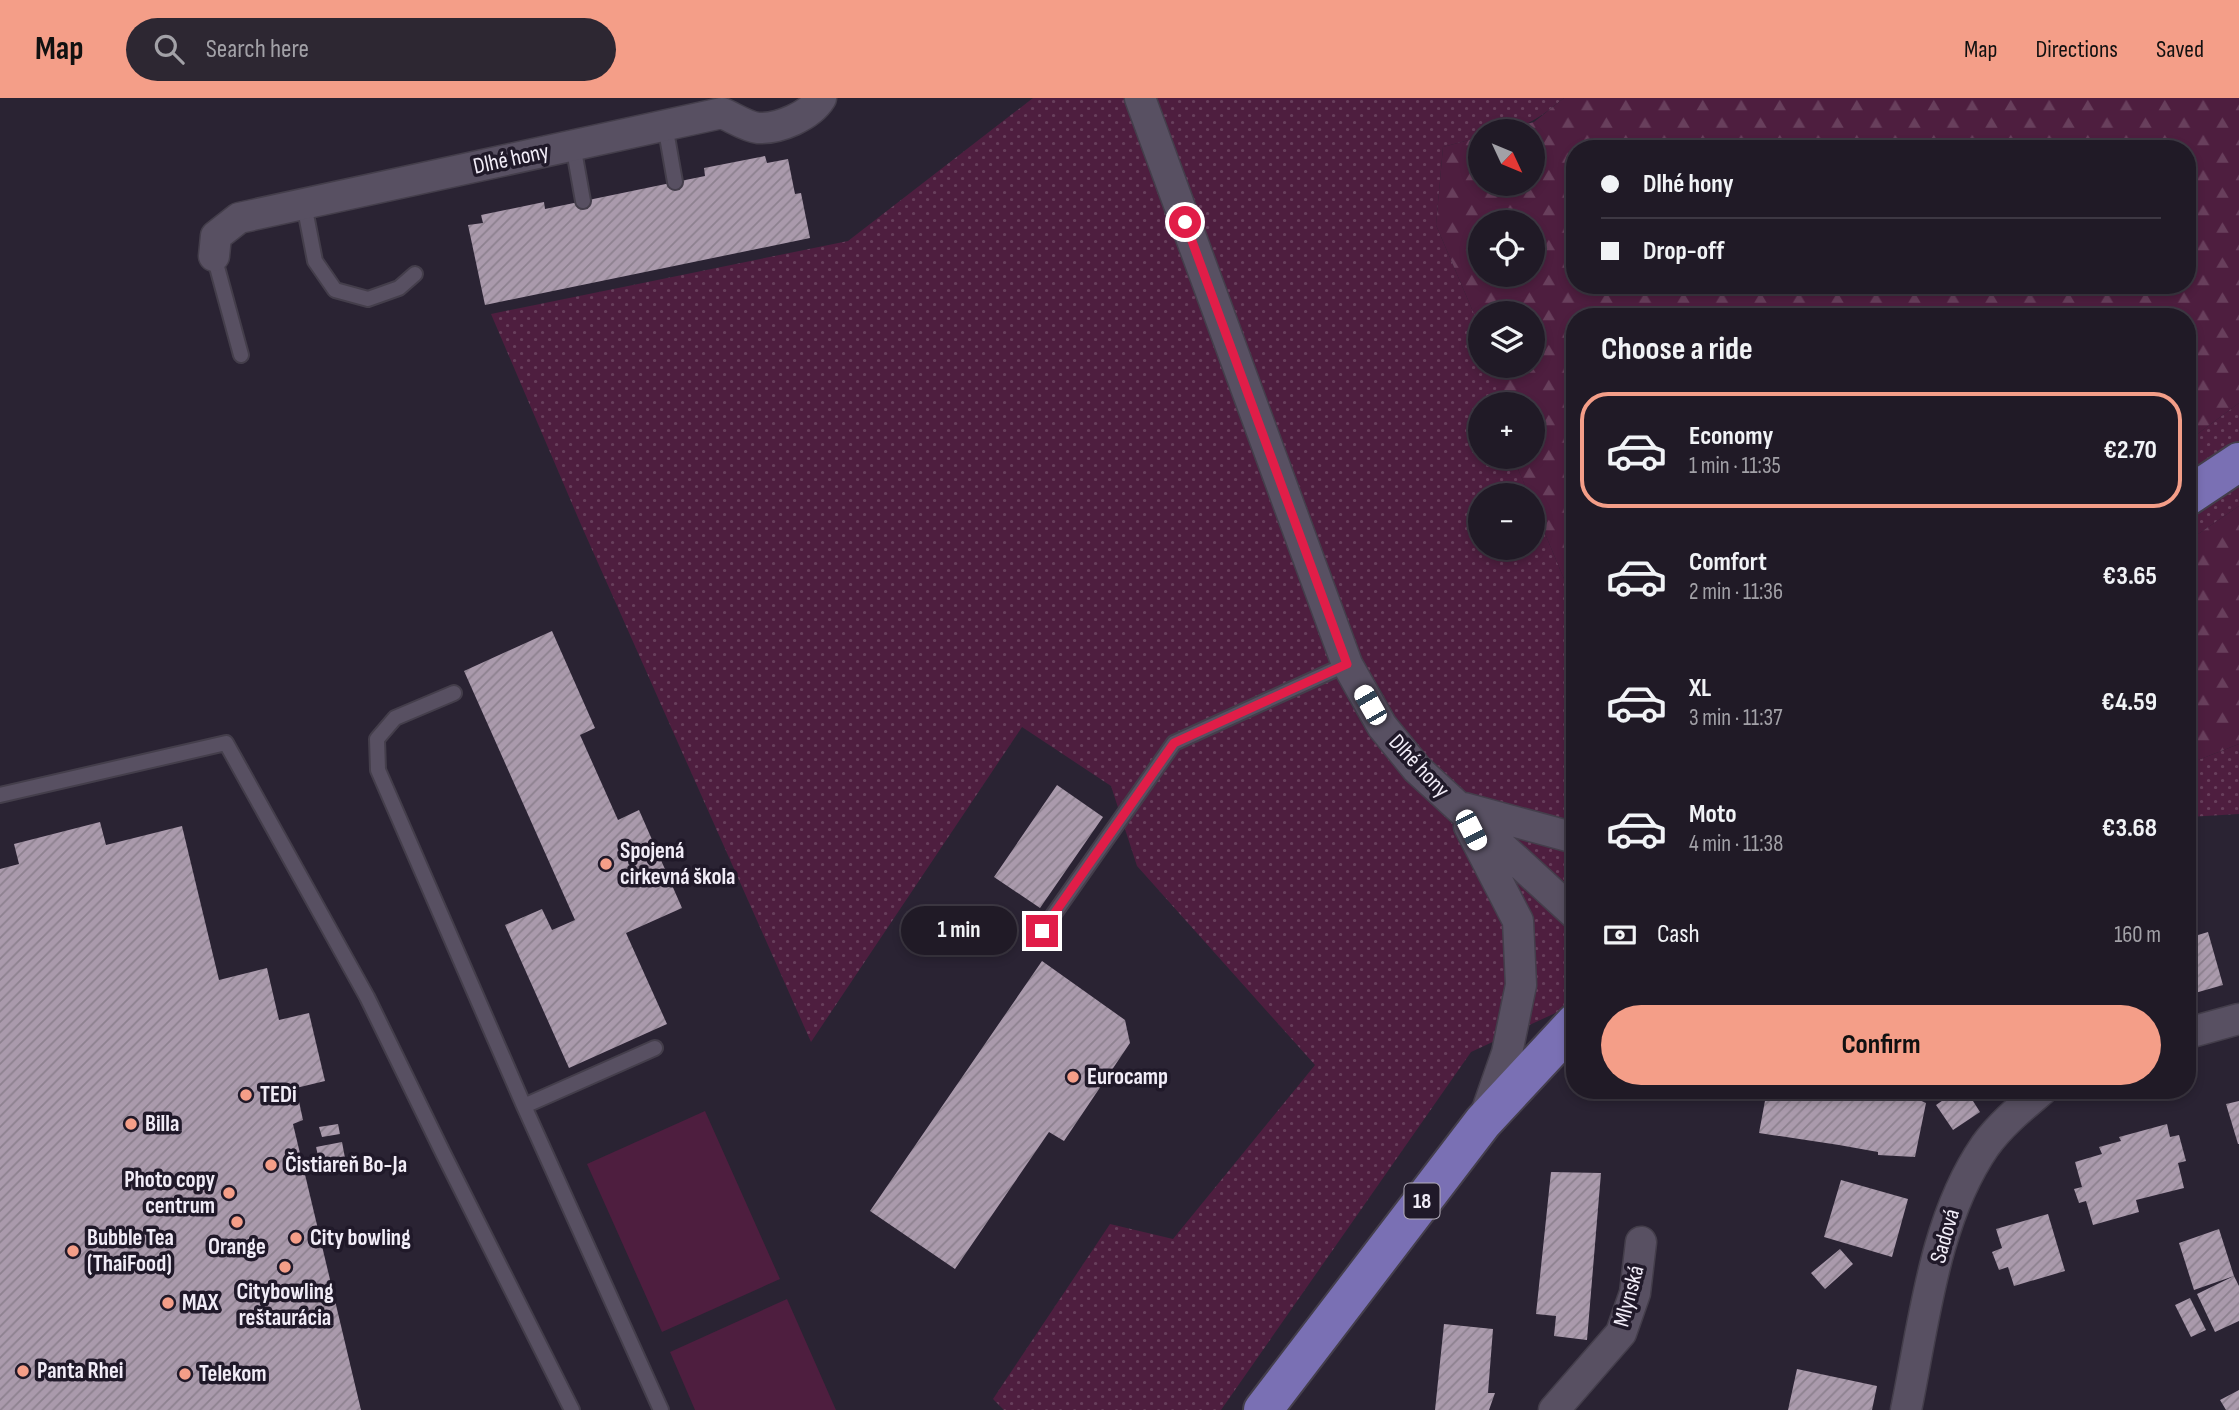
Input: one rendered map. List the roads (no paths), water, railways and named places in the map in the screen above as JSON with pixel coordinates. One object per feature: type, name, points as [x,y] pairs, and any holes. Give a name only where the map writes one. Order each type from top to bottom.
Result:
[{"type":"main road","points":[[2196,491],[2239,461]]},
{"type":"main road","name":"18","points":[[1263,1410],[1483,1122],[1566,1033]]},
{"type":"main road","name":"18","points":[[1282,1410],[1362,1279]]},
{"type":"street","name":"Dlhé hony","points":[[214,256],[216,236],[239,218],[722,113],[757,128],[789,122],[808,114],[821,98]]},
{"type":"street","name":"Dlhé hony","points":[[1140,98],[1347,664],[1382,726],[1417,769],[1566,906]]},
{"type":"street","name":"Dlhé hony","points":[[1459,807],[1566,836]]},
{"type":"street","points":[[1459,807],[1518,921],[1521,985],[1507,1052],[1483,1122]]},
{"type":"street","points":[[2196,1031],[2239,1019]]},
{"type":"street","name":"Sadová","points":[[1906,1410],[1940,1245],[1950,1211],[1987,1144],[2010,1117],[2031,1099]]},
{"type":"street","name":"Mlynská","points":[[1554,1410],[1621,1334],[1634,1293],[1641,1241]]},
{"type":"lane","points":[[665,125],[675,182]]},
{"type":"lane","points":[[573,145],[583,201]]},
{"type":"lane","points":[[304,204],[315,261],[335,290],[368,299],[398,288],[415,274]]},
{"type":"lane","points":[[214,256],[241,355]]},
{"type":"lane","points":[[1042,931],[1174,743],[1347,664]]},
{"type":"lane","points":[[454,693],[395,718],[377,739],[378,770],[524,1106],[662,1410]]},
{"type":"lane","points":[[0,795],[226,743],[367,997],[572,1410]]},
{"type":"lane","points":[[524,1106],[654,1048]]},
{"type":"place","name":"Spojená cirkevná škola","points":[[606,864]]},
{"type":"place","name":"Eurocamp","points":[[1073,1077]]},
{"type":"place","name":"TEDi","points":[[246,1095]]},
{"type":"place","name":"Billa","points":[[131,1124]]},
{"type":"place","name":"Čistiareň Bo-Ja","points":[[271,1165]]},
{"type":"place","name":"Photo copy centrum","points":[[229,1193]]},
{"type":"place","name":"Orange","points":[[237,1222]]},
{"type":"place","name":"City bowling","points":[[296,1238]]},
{"type":"place","name":"Bubble Tea (ThaiFood)","points":[[73,1251]]},
{"type":"place","name":"Citybowling reštaurácia","points":[[285,1267]]},
{"type":"place","name":"MAX","points":[[168,1303]]},
{"type":"place","name":"Panta Rhei","points":[[23,1371]]},
{"type":"place","name":"Telekom","points":[[185,1374]]}]
